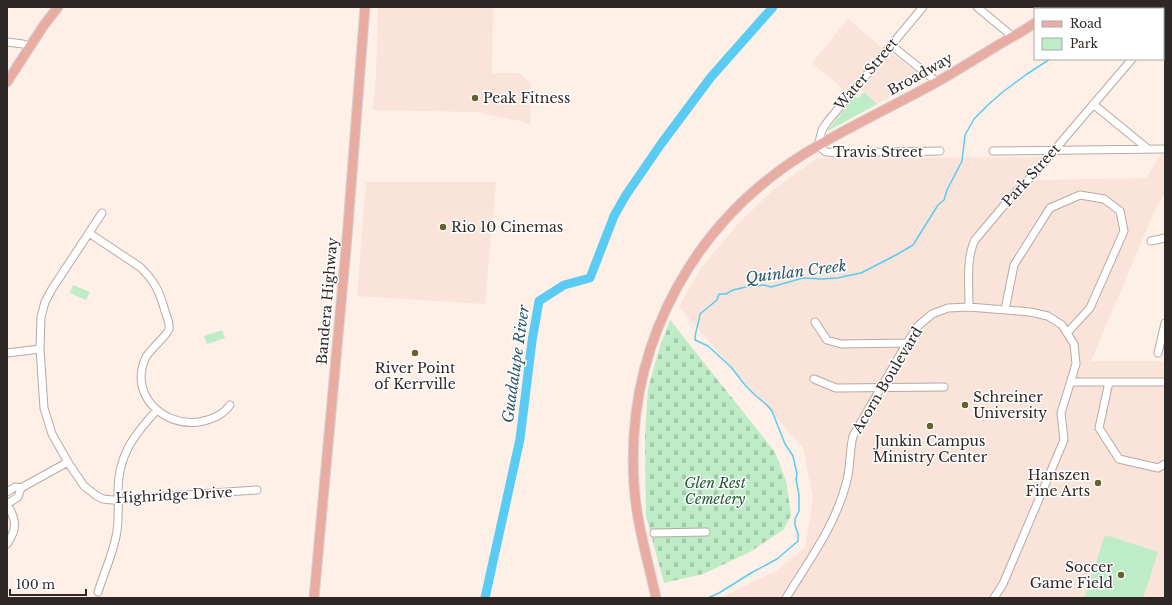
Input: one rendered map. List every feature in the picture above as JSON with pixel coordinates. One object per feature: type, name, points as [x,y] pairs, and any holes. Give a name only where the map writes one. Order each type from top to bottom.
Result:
[{"type":"main road","points":[[7,82],[30,46],[58,7]]},
{"type":"main road","name":"Bandera Highway","points":[[314,598],[347,238],[365,7]]},
{"type":"main road","name":"Broadway","points":[[656,598],[635,498],[633,447],[636,408],[641,380],[651,343],[674,291],[691,264],[727,218],[766,181],[818,146],[937,82],[1034,24]]},
{"type":"street","name":"Water Street","points":[[818,146],[822,130],[828,121],[923,7]]},
{"type":"street","points":[[977,7],[1012,36]]},
{"type":"street","points":[[7,42],[30,46]]},
{"type":"street","points":[[891,45],[937,82]]},
{"type":"street","name":"Park Street","points":[[969,306],[970,261],[973,243],[1011,197],[1034,174],[1131,60]]},
{"type":"street","points":[[1093,104],[1148,149]]},
{"type":"street","name":"Travis Street","points":[[818,146],[826,152],[840,153],[940,152]]},
{"type":"street","points":[[993,151],[1165,149]]},
{"type":"street","points":[[1005,310],[1014,265],[1050,208],[1080,195],[1104,199],[1120,211],[1124,231],[1090,308],[1067,333]]},
{"type":"street","name":"Highridge Drive","points":[[102,213],[52,289],[45,302],[41,317],[40,349],[44,408],[52,434],[79,481],[96,496],[103,499],[257,490]]},
{"type":"street","points":[[89,233],[140,267],[148,274],[160,293],[169,328],[168,332],[151,349],[142,369],[144,391],[149,402],[168,418],[180,422],[192,423],[202,422],[220,415],[226,411],[230,405]]},
{"type":"street","points":[[1151,240],[1165,238]]},
{"type":"street","name":"Acorn Boulevard","points":[[786,598],[835,516],[846,484],[853,436],[907,343],[918,326],[932,314],[948,308],[969,306],[1030,312],[1048,316],[1062,326],[1074,344],[1076,364],[1061,413],[1064,440],[1003,584],[994,598]]},
{"type":"street","points":[[815,322],[827,340],[841,344],[907,343]]},
{"type":"street","points":[[1158,353],[1165,323]]},
{"type":"street","points":[[7,353],[40,349]]},
{"type":"street","points":[[814,379],[836,388],[944,387]]},
{"type":"street","points":[[1071,382],[1165,382]]},
{"type":"street","points":[[1109,382],[1099,428],[1119,459],[1158,468],[1165,464]]},
{"type":"street","points":[[98,592],[117,531],[119,517],[118,499],[120,472],[127,448],[140,429],[157,410]]},
{"type":"street","points":[[7,492],[15,487],[21,488],[68,462]]},
{"type":"street","points":[[7,544],[13,534],[15,522],[7,503],[18,497],[21,488]]},
{"type":"street","points":[[654,533],[706,532]]},
{"type":"shaded area","points":[[378,7],[493,7],[492,73],[519,73],[531,83],[530,125],[521,121],[476,112],[373,110],[376,74]]},
{"type":"shaded area","points":[[848,19],[882,48],[846,91],[812,63]]},
{"type":"shaded area","points":[[891,53],[922,77],[921,79],[877,104],[861,90]]},
{"type":"shaded area","name":"Schreiner University","points":[[1162,153],[1165,153],[1165,192],[1154,212],[1091,361],[1165,361],[1165,598],[720,598],[776,571],[805,548],[813,498],[803,448],[679,307],[701,268],[738,224],[773,190],[817,158],[1055,157],[1037,178],[1040,180],[1146,178]]},
{"type":"shaded area","points":[[366,182],[496,182],[485,304],[357,296]]},
{"type":"green space","points":[[864,92],[877,104],[828,131],[855,96],[858,98]]},
{"type":"green space","points":[[73,285],[90,292],[86,300],[70,293]]},
{"type":"green space","name":"Glen Rest Cemetery","points":[[670,320],[775,452],[786,481],[791,515],[784,529],[750,552],[703,574],[664,583],[646,516],[645,434],[648,389],[660,346]]},
{"type":"green space","points":[[222,330],[225,338],[207,344],[204,336]]},
{"type":"green space","name":"Soccer Game Field","points":[[1105,535],[1158,552],[1143,598],[1084,598]]},
{"type":"waterway","name":"Guadalupe River","points":[[485,598],[520,439],[532,341],[539,301],[564,285],[590,278],[614,216],[626,195],[661,144],[711,77],[773,7]]},
{"type":"waterway","name":"Quinlan Creek","points":[[708,598],[777,559],[798,541],[795,519],[799,511],[799,495],[796,479],[797,474],[793,456],[785,444],[772,411],[745,385],[731,367],[708,346],[695,340],[700,314],[717,300],[719,294],[726,294],[733,290],[746,287],[764,285],[771,287],[803,278],[837,278],[861,273],[913,245],[938,205],[944,200],[947,190],[962,161],[965,135],[974,119],[1004,91],[1048,60]]},
{"type":"waterway","name":"Quinlan Creek","points":[[667,598],[684,598]]},
{"type":"place","name":"Peak Fitness","points":[[475,98]]},
{"type":"place","name":"Rio 10 Cinemas","points":[[443,227]]},
{"type":"place","name":"River Point of Kerrville","points":[[415,353]]},
{"type":"place","name":"Schreiner University","points":[[965,405]]},
{"type":"place","name":"Junkin Campus Ministry Center","points":[[930,426]]},
{"type":"place","name":"Hanszen Fine Arts","points":[[1098,483]]},
{"type":"place","name":"Soccer Game Field","points":[[1121,575]]}]
